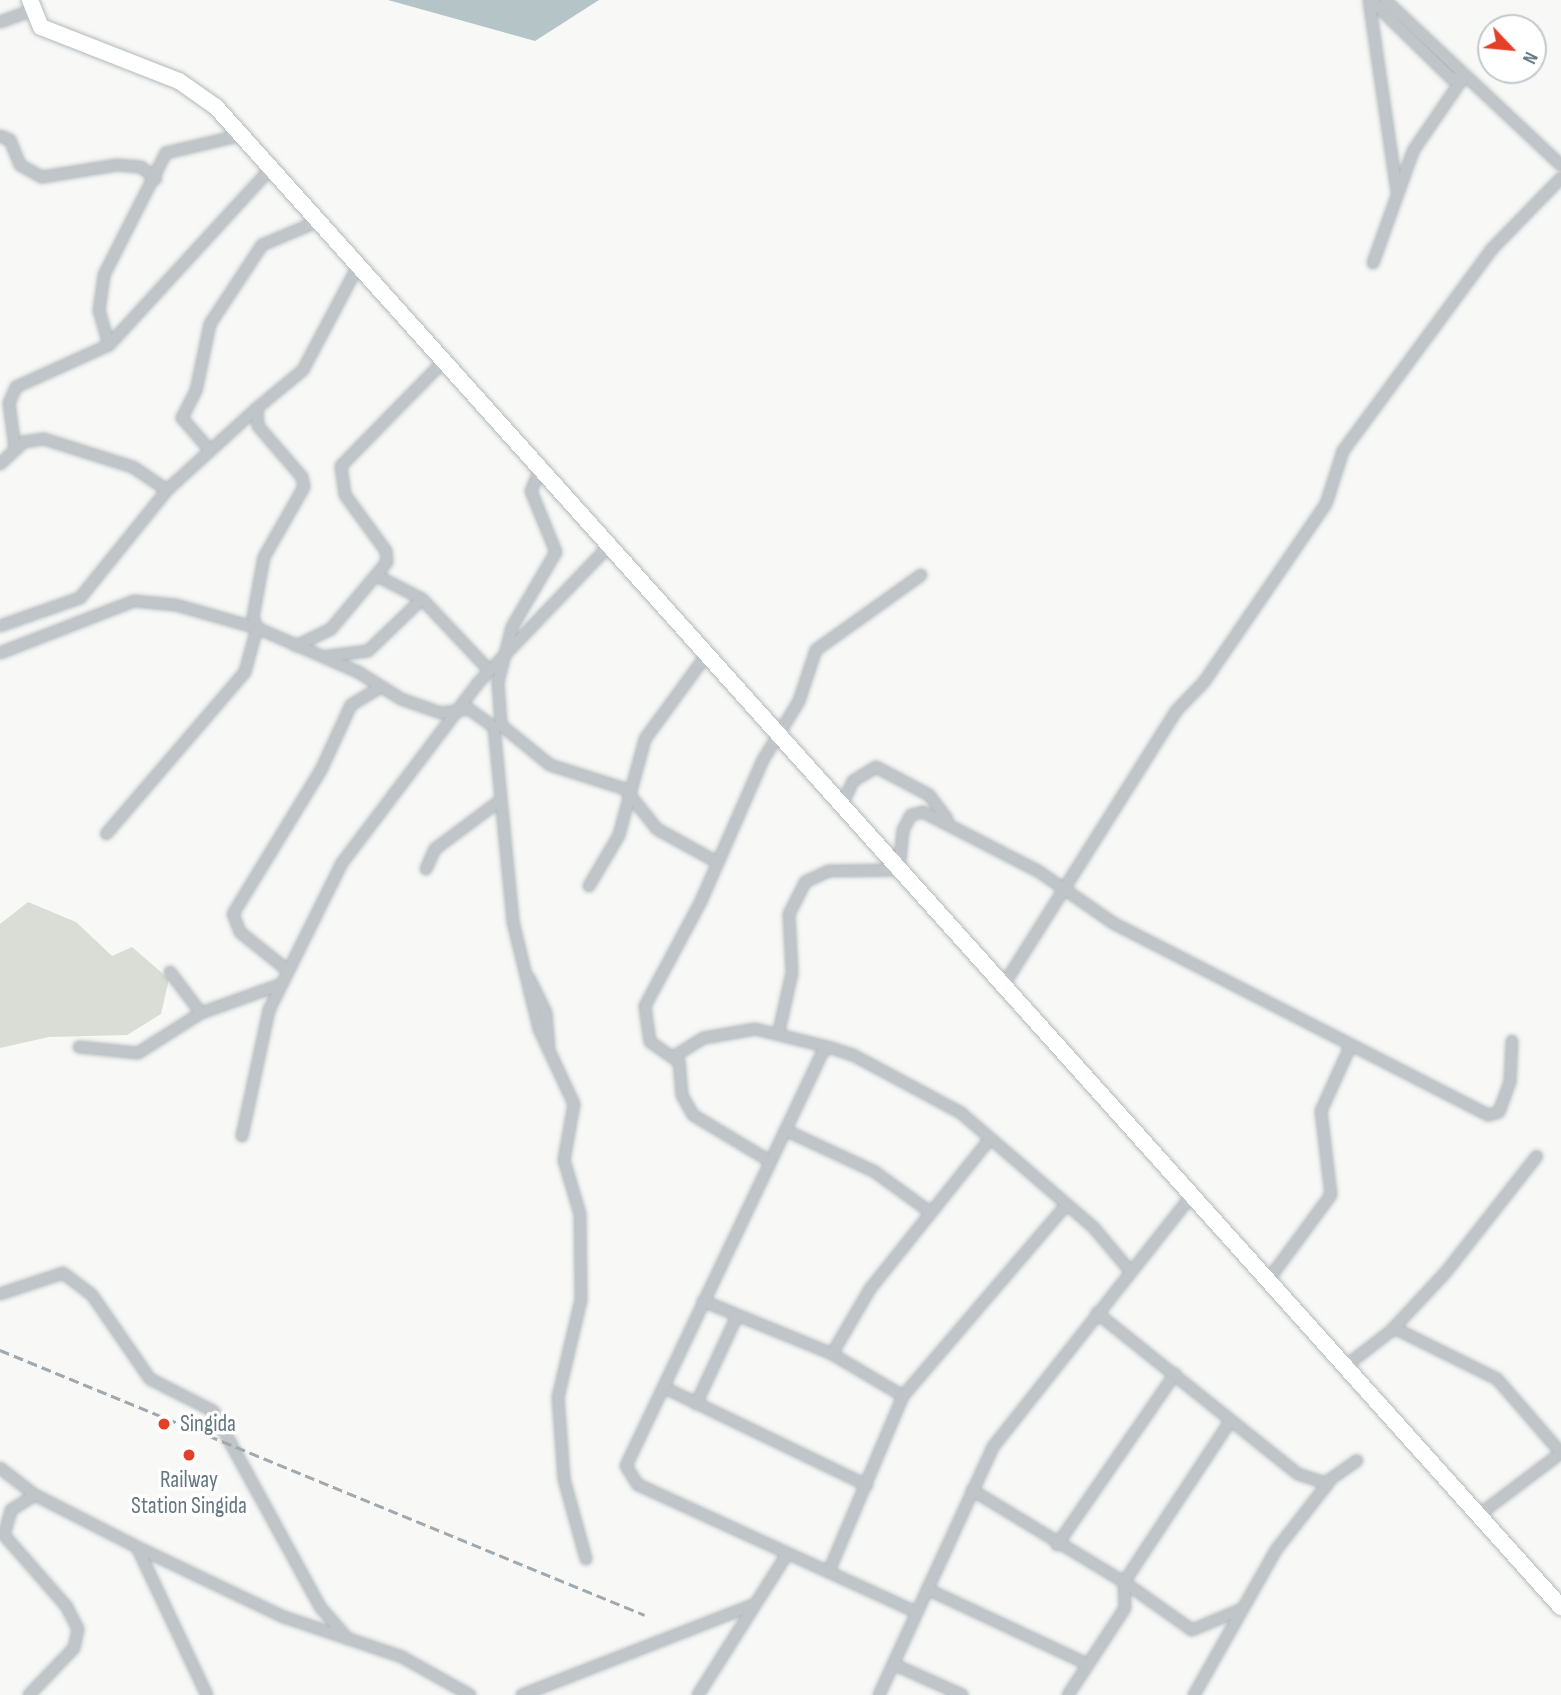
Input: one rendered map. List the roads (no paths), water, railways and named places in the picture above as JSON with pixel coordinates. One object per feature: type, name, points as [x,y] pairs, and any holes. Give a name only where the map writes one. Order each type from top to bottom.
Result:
[{"type":"main road","points":[[30,6],[41,27],[65,40],[196,90],[243,135],[1003,986],[1269,1279],[1343,1368],[1476,1517],[1561,1607]]},
{"type":"street","points":[[1370,0],[1466,78]]},
{"type":"street","points":[[1370,0],[1397,191]]},
{"type":"street","points":[[1385,0],[1561,165]]},
{"type":"street","points":[[0,22],[30,6]]},
{"type":"street","points":[[1373,263],[1397,191],[1424,131],[1466,78]]},
{"type":"street","points":[[109,345],[100,311],[104,275],[169,151],[243,135]]},
{"type":"street","points":[[0,136],[10,140],[20,165],[42,177],[117,164],[141,167],[156,179]]},
{"type":"street","points":[[16,448],[9,403],[16,387],[109,345],[271,168]]},
{"type":"street","points":[[1003,986],[1065,892],[1176,711],[1204,682],[1326,504],[1343,451],[1491,250],[1561,178]]},
{"type":"street","points":[[208,447],[182,418],[196,391],[210,324],[262,245],[319,221]]},
{"type":"street","points":[[0,626],[80,598],[167,490],[208,447],[303,370],[358,266]]},
{"type":"street","points":[[296,646],[331,629],[379,577],[386,551],[345,495],[341,466],[444,361]]},
{"type":"street","points":[[106,834],[244,671],[257,628],[253,597],[264,557],[304,487],[302,477],[258,425],[257,408]]},
{"type":"street","points":[[0,464],[16,448],[44,439],[133,467],[167,490]]},
{"type":"street","points":[[540,469],[531,491],[556,552],[519,609],[505,654],[497,701],[501,725],[550,765],[589,773],[631,793],[657,830],[715,861]]},
{"type":"street","points":[[242,1136],[279,985],[342,863],[489,670],[609,546]]},
{"type":"street","points":[[768,1160],[693,1115],[673,1058],[650,1042],[645,1006],[778,734],[800,701],[820,644],[921,575]]},
{"type":"street","points":[[379,577],[422,599],[489,670]]},
{"type":"street","points":[[315,655],[368,651],[422,599]]},
{"type":"street","points":[[0,653],[134,600],[257,628],[430,711],[459,708],[477,712],[494,727],[513,922],[549,1049],[574,1104],[564,1160],[580,1214],[581,1300],[558,1398],[564,1479],[586,1559]]},
{"type":"street","points":[[590,886],[619,835],[645,739],[708,653]]},
{"type":"street","points":[[286,968],[240,932],[233,914],[321,768],[355,698],[381,687]]},
{"type":"street","points":[[842,805],[853,781],[876,767],[929,795],[947,820],[1065,892],[1351,1045],[1493,1116],[1510,1081],[1512,1041]]},
{"type":"street","points":[[426,870],[435,849],[501,800]]},
{"type":"street","points":[[779,1031],[792,973],[789,914],[805,883],[829,871],[899,870],[903,830],[911,815],[947,820]]},
{"type":"street","points":[[170,972],[201,1013]]},
{"type":"street","points":[[79,1047],[138,1052],[201,1013],[279,985]]},
{"type":"street","points":[[673,1058],[720,1033],[779,1031],[828,1047],[961,1112],[988,1141],[1066,1205],[1132,1272]]},
{"type":"street","points":[[1269,1279],[1331,1195],[1321,1111],[1351,1045]]},
{"type":"street","points":[[828,1047],[768,1160],[665,1388],[627,1463],[631,1477],[786,1556],[828,1571],[916,1612]]},
{"type":"street","points":[[785,1130],[875,1172],[930,1212]]},
{"type":"street","points":[[832,1354],[860,1303],[988,1141]]},
{"type":"street","points":[[1343,1368],[1394,1328],[1474,1239],[1502,1193],[1537,1156]]},
{"type":"street","points":[[879,1695],[972,1490],[1013,1417],[1193,1194]]},
{"type":"street","points":[[828,1571],[903,1396],[1066,1205]]},
{"type":"street","points":[[0,1294],[63,1273],[92,1295],[149,1379],[214,1410],[318,1601],[348,1639]]},
{"type":"street","points":[[703,1301],[832,1354],[903,1396]]},
{"type":"street","points":[[1097,1313],[1175,1374],[1229,1423],[1298,1474],[1329,1482]]},
{"type":"street","points":[[696,1404],[737,1316]]},
{"type":"street","points":[[1394,1328],[1497,1379],[1561,1453],[1476,1517]]},
{"type":"street","points":[[1056,1545],[1175,1374]]},
{"type":"street","points":[[665,1388],[867,1485]]},
{"type":"street","points":[[1069,1695],[1125,1608],[1124,1582],[1229,1423]]},
{"type":"street","points":[[1194,1695],[1294,1523],[1329,1482],[1357,1461]]},
{"type":"street","points":[[0,1468],[35,1495],[137,1547],[284,1617],[429,1670],[470,1695]]},
{"type":"street","points":[[972,1490],[1056,1545],[1124,1582],[1192,1630],[1242,1609]]},
{"type":"street","points":[[29,1695],[74,1648],[78,1629],[67,1607],[4,1535],[11,1510],[35,1495]]},
{"type":"street","points":[[137,1547],[207,1695]]},
{"type":"street","points":[[698,1695],[786,1556]]},
{"type":"street","points":[[927,1589],[1087,1664]]},
{"type":"street","points":[[522,1695],[753,1605]]},
{"type":"street","points":[[893,1664],[962,1695]]},
{"type":"railway","points":[[0,1350],[645,1615]]},
{"type":"place","name":"Singida","points":[[164,1424]]},
{"type":"place","name":"Railway Station Singida","points":[[189,1455]]}]
